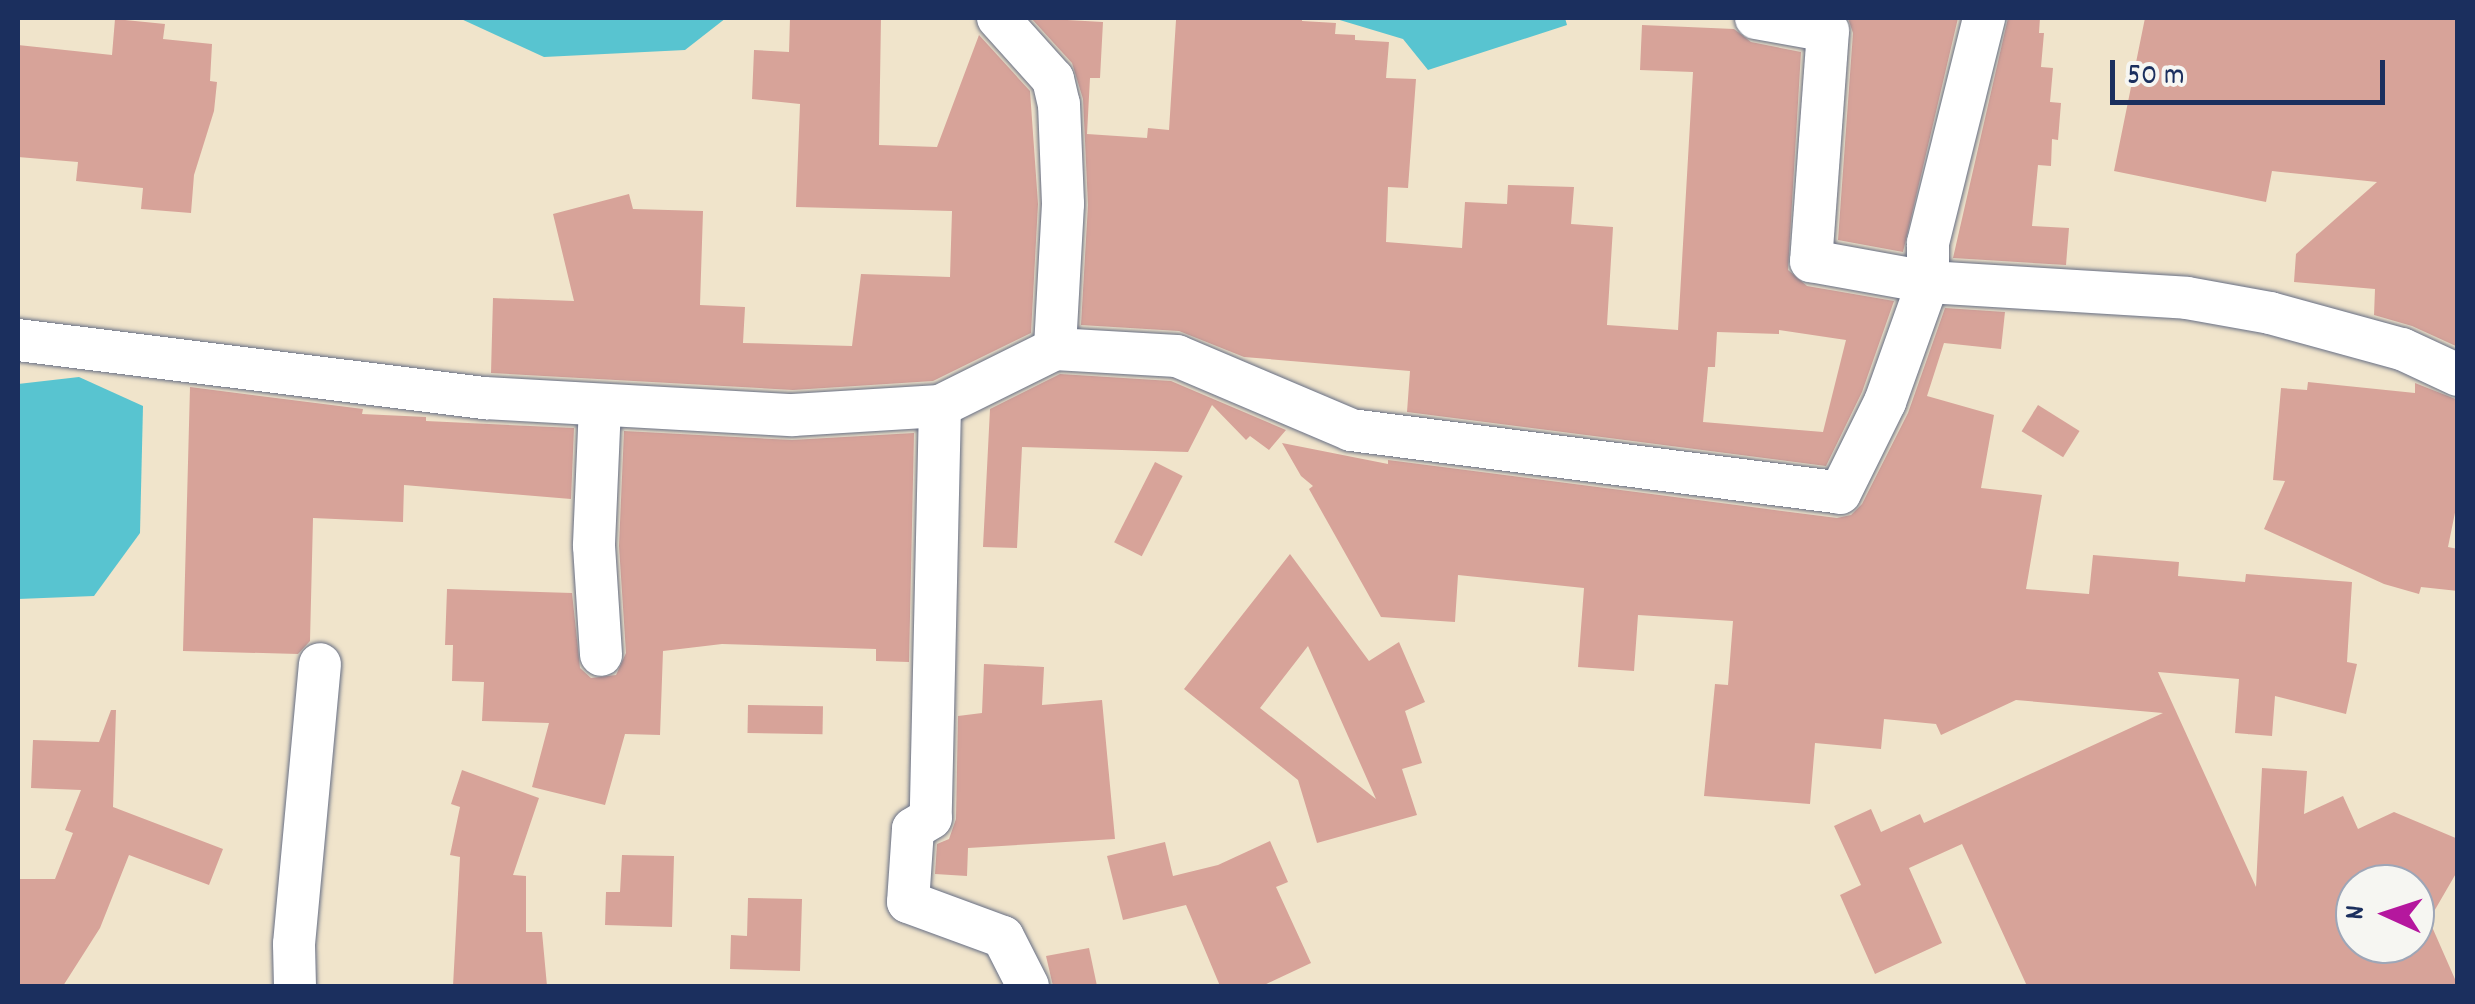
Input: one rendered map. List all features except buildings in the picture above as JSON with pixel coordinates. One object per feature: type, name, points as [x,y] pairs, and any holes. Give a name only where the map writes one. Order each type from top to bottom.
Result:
[{"type":"street","points":[[998,18],[1053,79],[1059,104],[1063,204],[1055,349]]},
{"type":"street","points":[[1756,18],[1828,31],[1811,261],[1928,282],[2047,287],[2270,312],[2402,349],[2458,375]]},
{"type":"street","points":[[18,340],[486,398],[793,415],[940,406],[1055,349],[1177,356],[1351,430],[1840,493],[1884,402],[1928,282],[1928,243],[1984,18]]},
{"type":"street","points":[[600,406],[594,546],[601,655]]},
{"type":"street","points":[[940,406],[931,818],[913,830],[908,902],[1003,937],[1028,986]]},
{"type":"street","points":[[294,986],[294,944],[320,664]]},
{"type":"water","points":[[459,18],[726,18],[685,50],[544,57]]},
{"type":"water","points":[[1333,18],[1565,18],[1567,25],[1428,70],[1403,39]]},
{"type":"water","points":[[79,377],[143,406],[140,533],[94,596],[18,599],[18,384]]}]
